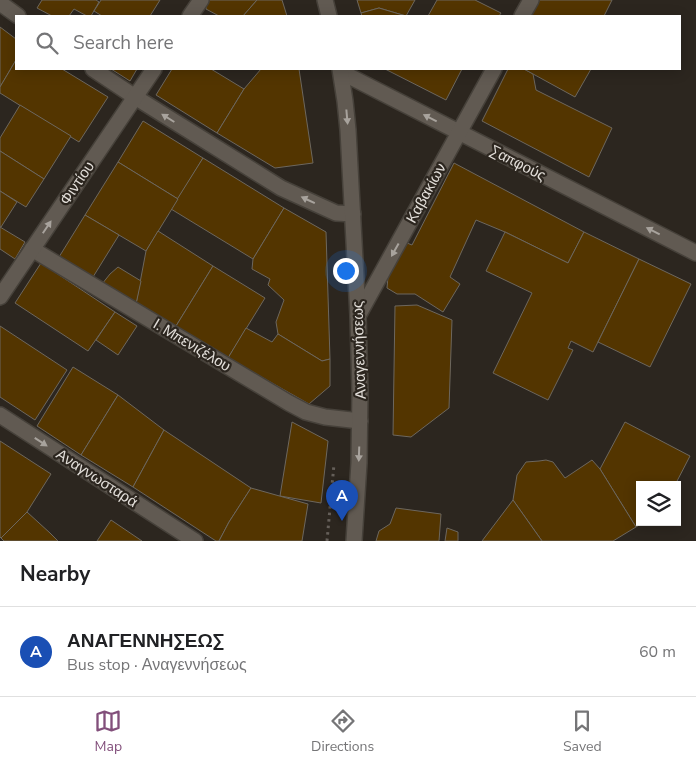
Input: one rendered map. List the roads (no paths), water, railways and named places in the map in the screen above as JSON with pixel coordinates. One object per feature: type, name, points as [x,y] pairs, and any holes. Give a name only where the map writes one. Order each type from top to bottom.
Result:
[{"type":"street","points":[[191,15],[201,0]]},
{"type":"street","points":[[325,0],[329,15]]},
{"type":"street","points":[[523,15],[531,0]]},
{"type":"street","points":[[0,3],[17,15]]},
{"type":"street","points":[[94,70],[281,188],[336,213],[353,214]]},
{"type":"street","name":"Φιντίου","points":[[0,297],[153,70]]},
{"type":"street","name":"Καβακίων","points":[[358,316],[493,70]]},
{"type":"street","name":"Σαπφούς","points":[[340,71],[696,253]]},
{"type":"street","name":"Αναγεννήσεως","points":[[340,71],[348,130],[358,316],[360,421],[354,541]]},
{"type":"street","name":"Ι. Μπενιζέλου","points":[[32,250],[306,412],[332,418],[360,421]]},
{"type":"street","name":"Αναγνωσταρά","points":[[0,415],[195,541]]},
{"type":"place","name":"ΑΝΑΓΕΝΝΗΣΕΩΣ","points":[[342,521]]}]
